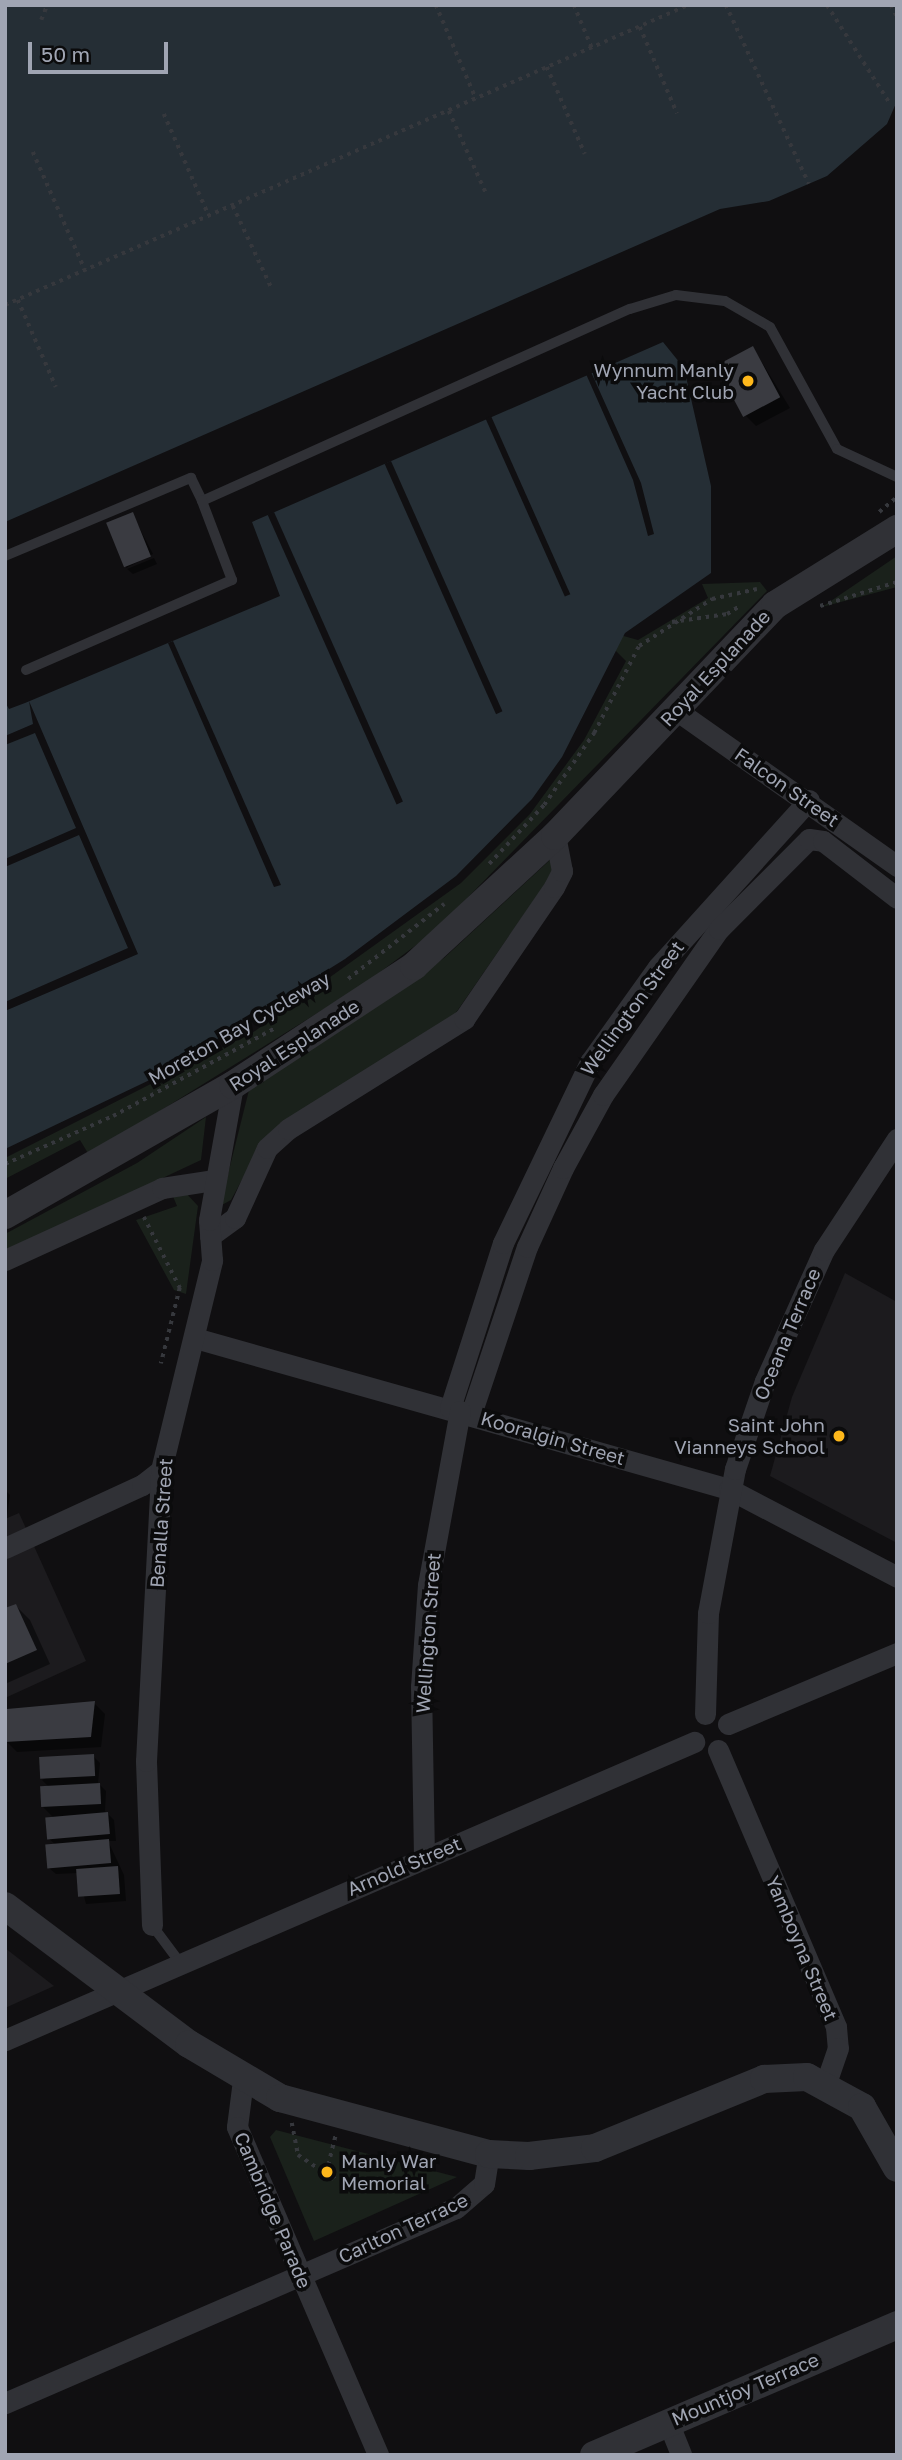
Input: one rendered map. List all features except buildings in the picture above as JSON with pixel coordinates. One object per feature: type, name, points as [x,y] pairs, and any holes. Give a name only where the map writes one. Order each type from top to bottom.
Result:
[{"type":"street","name":"Royal Esplanade","points":[[5,1215],[233,1085],[414,966],[555,836],[775,605],[893,516]]},
{"type":"street","name":"Falcon Street","points":[[676,710],[809,800],[897,866]]},
{"type":"street","name":"Wellington Street","points":[[425,1857],[421,1687],[428,1585],[460,1411],[503,1243],[590,1062],[657,967],[809,800]]},
{"type":"street","points":[[210,1236],[235,1218],[267,1148],[288,1129],[464,1019],[554,887],[562,871],[555,836]]},
{"type":"street","name":"Falcon Street","points":[[809,839],[823,841],[897,898]]},
{"type":"street","name":"Wellington Street","points":[[460,1411],[527,1247],[603,1095],[719,929],[809,839]]},
{"type":"street","name":"Benalla Street","points":[[152,1925],[146,1761],[161,1470],[212,1260],[210,1236],[214,1180],[230,1122],[233,1085]]},
{"type":"street","name":"Oceana Terrace","points":[[705,1714],[708,1614],[729,1489],[788,1325],[824,1250],[897,1139]]},
{"type":"street","points":[[5,1260],[137,1199],[187,1180],[214,1180]]},
{"type":"street","name":"Kooralgin Street","points":[[195,1338],[729,1489],[897,1577]]},
{"type":"street","points":[[5,1548],[142,1485],[161,1470]]},
{"type":"street","points":[[728,1724],[729,1738],[718,1750],[694,1742],[693,1725],[705,1714],[728,1724],[897,1653]]},
{"type":"street","name":"Arnold Street","points":[[5,2040],[178,1960],[694,1742]]},
{"type":"street","name":"Yamboyna Street","points":[[718,1750],[836,2027],[838,2048],[826,2083]]},
{"type":"street","points":[[5,1906],[115,1991],[243,2080],[280,2098],[489,2154],[595,2148],[764,2079],[826,2083],[862,2107],[897,2168]]},
{"type":"street","name":"Cambridge Parade","points":[[243,2080],[237,2127],[378,2455]]},
{"type":"street","name":"Carlton Terrace","points":[[5,2403],[473,2197],[484,2184],[489,2154]]},
{"type":"street","name":"Mountjoy Terrace","points":[[594,2455],[897,2325]]},
{"type":"street","points":[[668,2422],[681,2455]]},
{"type":"lane","points":[[202,501],[630,309],[676,295],[725,301],[770,327],[837,449],[897,477]]},
{"type":"lane","points":[[5,556],[191,478],[232,580],[26,670]]},
{"type":"lane","name":"Benalla Street","points":[[152,1925],[178,1960]]},
{"type":"path","points":[[41,20],[47,5]]},
{"type":"path","points":[[436,5],[476,99]]},
{"type":"path","points":[[574,5],[592,48]]},
{"type":"path","points":[[5,305],[688,5]]},
{"type":"path","points":[[726,5],[809,184]]},
{"type":"path","points":[[827,5],[890,102]]},
{"type":"path","points":[[891,5],[897,17]]},
{"type":"path","points":[[640,27],[677,113]]},
{"type":"path","points":[[547,67],[585,155]]},
{"type":"path","points":[[449,111],[486,195]]},
{"type":"path","points":[[164,114],[209,216]]},
{"type":"path","points":[[33,152],[85,270]]},
{"type":"path","points":[[233,205],[272,289]]},
{"type":"path","points":[[18,300],[56,387]]},
{"type":"path","points":[[893,516],[897,497]]},
{"type":"path","points":[[810,610],[897,582]]},
{"type":"path","points":[[483,870],[544,805],[594,733],[639,646],[672,622],[712,599],[757,589],[727,614],[672,622]]},
{"type":"path","name":"Moreton Bay Cycleway","points":[[343,983],[453,897]]},
{"type":"path","name":"Moreton Bay Cycleway","points":[[5,1164],[113,1116],[280,1024]]},
{"type":"path","points":[[137,1199],[180,1288],[161,1364]]},
{"type":"path","points":[[292,2123],[298,2155],[334,2179],[328,2165],[335,2134]]},
{"type":"shaded area","points":[[5,5],[897,5],[897,101],[887,124],[827,176],[769,201],[720,209],[5,522]]},
{"type":"shaded area","points":[[663,342],[684,368],[711,486],[711,573],[625,633],[562,757],[532,799],[456,876],[345,959],[158,1076],[5,1149],[5,702],[9,709],[25,703],[280,596],[252,522]]},
{"type":"shaded area","points":[[897,556],[897,587],[822,607]]},
{"type":"shaded area","points":[[760,582],[767,591],[435,931],[364,984],[89,1155],[80,1140],[5,1179],[5,1158],[255,1031],[461,883],[530,814],[584,740],[626,661],[613,648],[620,635],[638,640],[708,598],[702,584]]},
{"type":"shaded area","points":[[551,859],[554,871],[453,1017],[263,1141],[231,1200],[220,1206],[250,1086],[444,958]]},
{"type":"shaded area","points":[[206,1117],[201,1160],[5,1252],[5,1234],[137,1163]]},
{"type":"shaded area","points":[[185,1192],[198,1206],[186,1294],[174,1290],[136,1220],[177,1206],[172,1194]]},
{"type":"shaded area","name":"Saint John Vianneys School","points":[[845,1273],[897,1302],[897,1543],[770,1476],[792,1397]]},
{"type":"shaded area","points":[[19,1513],[86,1661],[5,1698],[5,1519]]},
{"type":"shaded area","points":[[5,1948],[54,1986],[5,2008]]},
{"type":"shaded area","points":[[276,2130],[457,2177],[314,2241],[270,2137]]},
{"type":"pier","points":[[591,372],[641,483],[654,534],[648,536],[633,480],[586,374]]},
{"type":"pier","points":[[491,416],[570,594],[565,597],[486,418]]},
{"type":"pier","points":[[391,461],[502,711],[496,714],[385,464]]},
{"type":"pier","points":[[274,512],[403,802],[397,804],[268,515]]},
{"type":"pier","points":[[173,641],[281,885],[274,887],[168,643]]},
{"type":"pier","points":[[29,701],[138,954],[5,1011],[5,1002],[128,948],[79,835],[5,867],[5,859],[76,828],[35,733],[5,745],[5,736],[33,724]]},
{"type":"place","name":"Wynnum Manly Yacht Club","points":[[748,381]]},
{"type":"place","name":"Saint John Vianneys School","points":[[839,1436]]},
{"type":"place","name":"Manly War Memorial","points":[[327,2172]]}]
